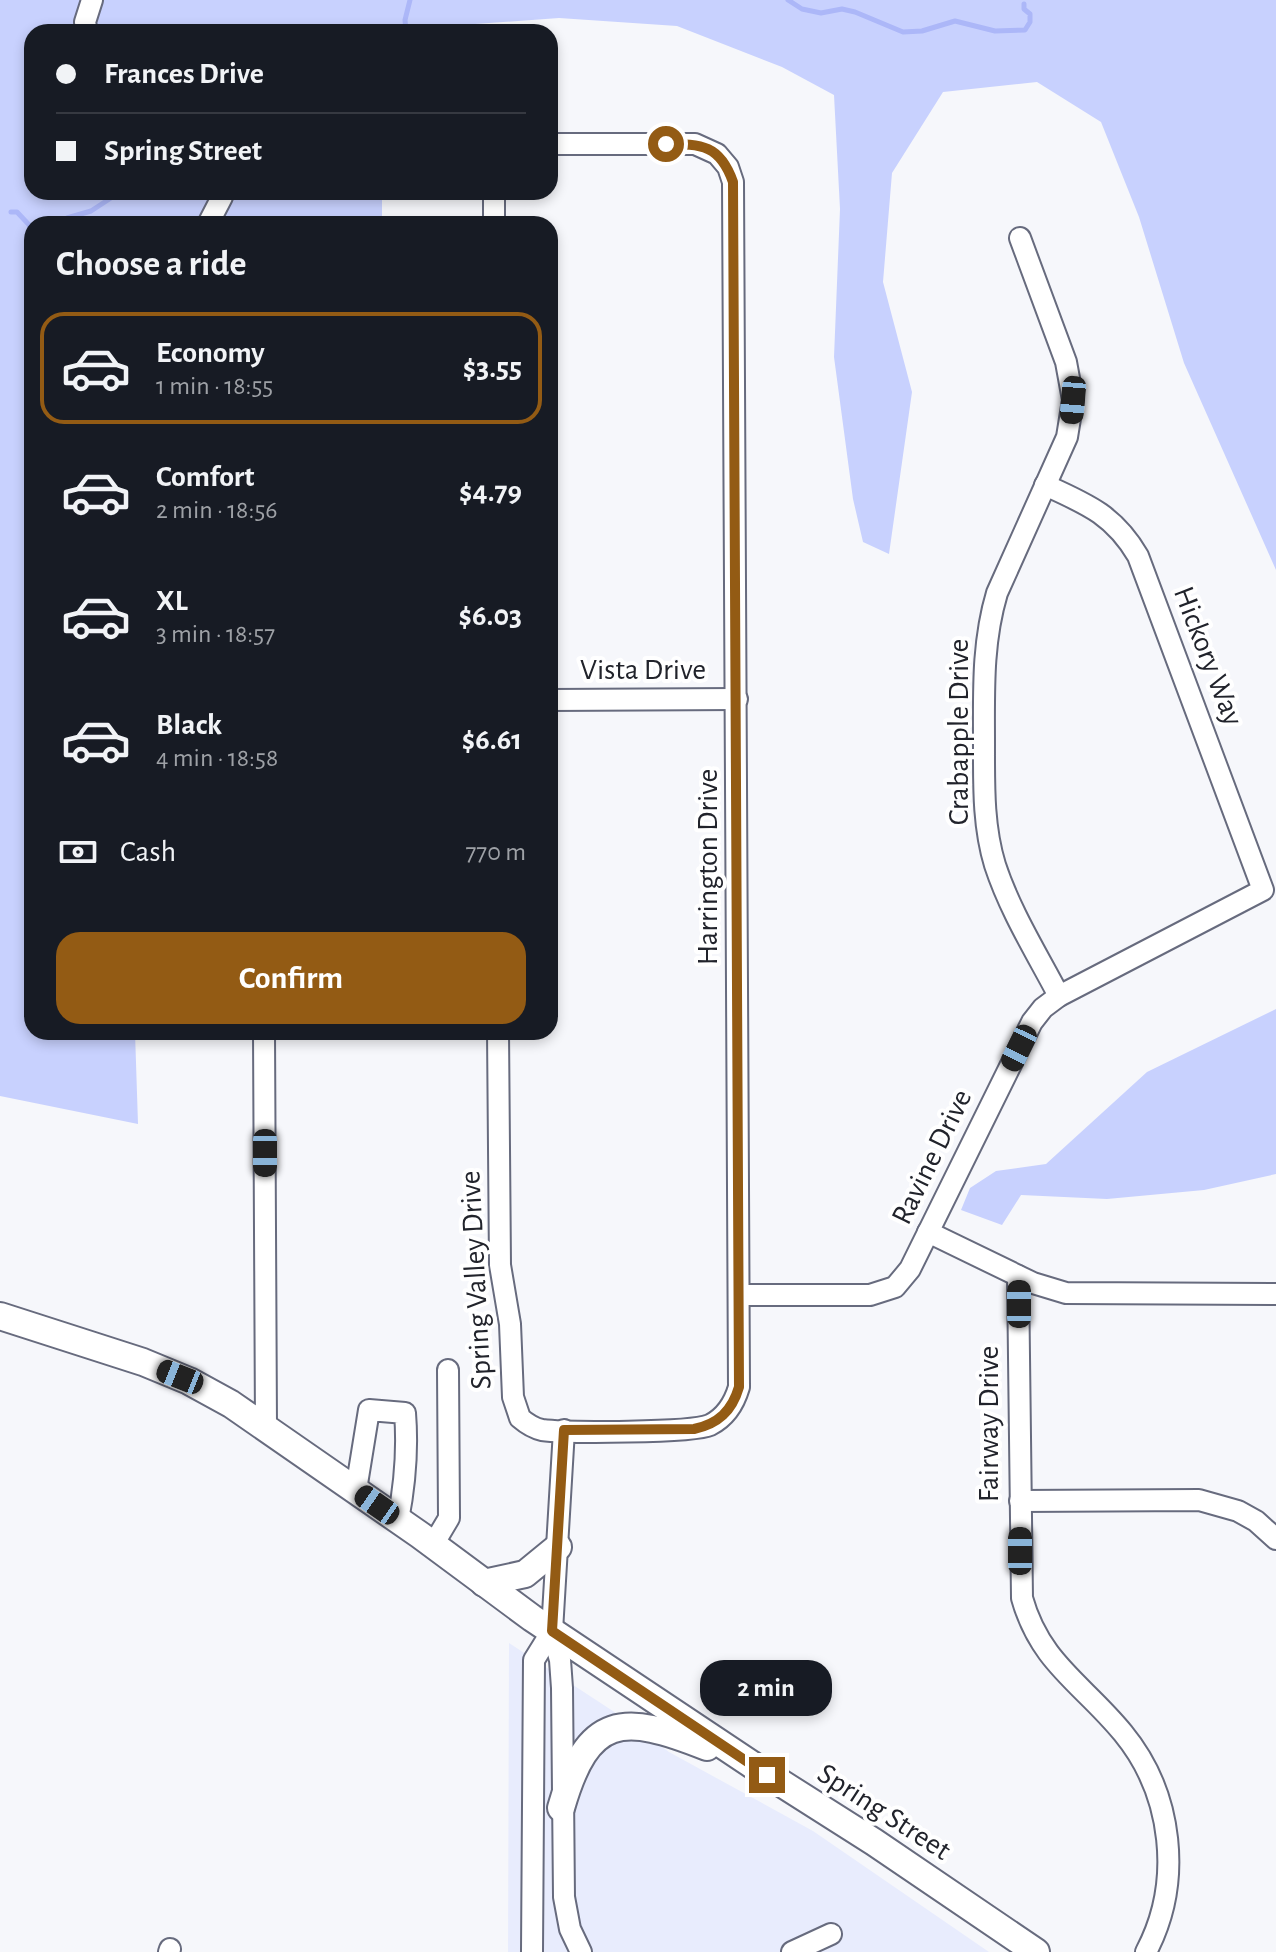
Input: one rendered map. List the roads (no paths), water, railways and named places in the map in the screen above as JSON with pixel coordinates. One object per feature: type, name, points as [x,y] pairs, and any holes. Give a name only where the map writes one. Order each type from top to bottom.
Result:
[{"type":"main road","name":"Spring Street","points":[[0,1316],[143,1362],[231,1404],[552,1631],[1036,1952]]},
{"type":"main road","points":[[484,1583],[525,1574],[558,1547]]},
{"type":"main road","points":[[561,1808],[571,1773],[585,1747],[596,1736],[611,1729],[652,1729],[751,1764]]},
{"type":"street","points":[[85,24],[92,0]]},
{"type":"street","name":"Harrington Drive","points":[[558,144],[695,144],[717,154],[728,167],[733,182],[740,1295],[739,1387],[736,1400],[719,1420],[694,1429],[564,1430]]},
{"type":"street","name":"Crabapple Drive","points":[[1020,238],[1071,380],[1072,419],[1067,437],[997,593],[987,632],[984,671],[985,797],[990,845],[1002,883],[1059,996]]},
{"type":"street","name":"Hickory Way","points":[[1045,485],[1101,513],[1128,539],[1138,556],[1263,890]]},
{"type":"street","name":"Vista Drive","points":[[558,700],[737,699]]},
{"type":"street","name":"Ravine Drive","points":[[740,1295],[870,1295],[884,1292],[904,1279],[1032,1022],[1043,1008],[1059,996],[1263,890]]},
{"type":"street","points":[[264,1040],[266,1426]]},
{"type":"street","name":"Spring Valley Drive","points":[[498,1040],[499,1241],[510,1324],[513,1397],[520,1418],[529,1426],[540,1430],[564,1430]]},
{"type":"street","points":[[928,1232],[1018,1276],[1066,1293],[1276,1294]]},
{"type":"street","name":"Fairway Drive","points":[[1018,1276],[1022,1598],[1033,1629],[1050,1658],[1123,1733],[1151,1777],[1163,1810],[1168,1844],[1168,1879],[1162,1913],[1146,1952]]},
{"type":"street","points":[[433,1545],[449,1518],[448,1370]]},
{"type":"street","points":[[356,1490],[369,1410],[405,1413],[408,1443],[406,1478],[398,1520]]},
{"type":"street","points":[[564,1430],[552,1631],[560,1660],[562,1688],[564,1897],[570,1929],[581,1952]]},
{"type":"street","points":[[1020,1501],[1199,1500],[1238,1511],[1256,1521],[1276,1539]]},
{"type":"street","points":[[532,1952],[534,1660],[552,1631]]},
{"type":"street","points":[[792,1952],[831,1934]]},
{"type":"waterway","points":[[405,24],[410,0]]},
{"type":"waterway","points":[[788,0],[802,9],[821,13],[842,9],[855,12],[903,32],[922,31],[955,21],[995,31],[1025,30],[1030,14],[1024,9],[1024,4]]},
{"type":"waterway","points":[[74,216],[91,211],[108,200]]},
{"type":"waterway","points":[[11,212],[17,212],[24,219]]}]
